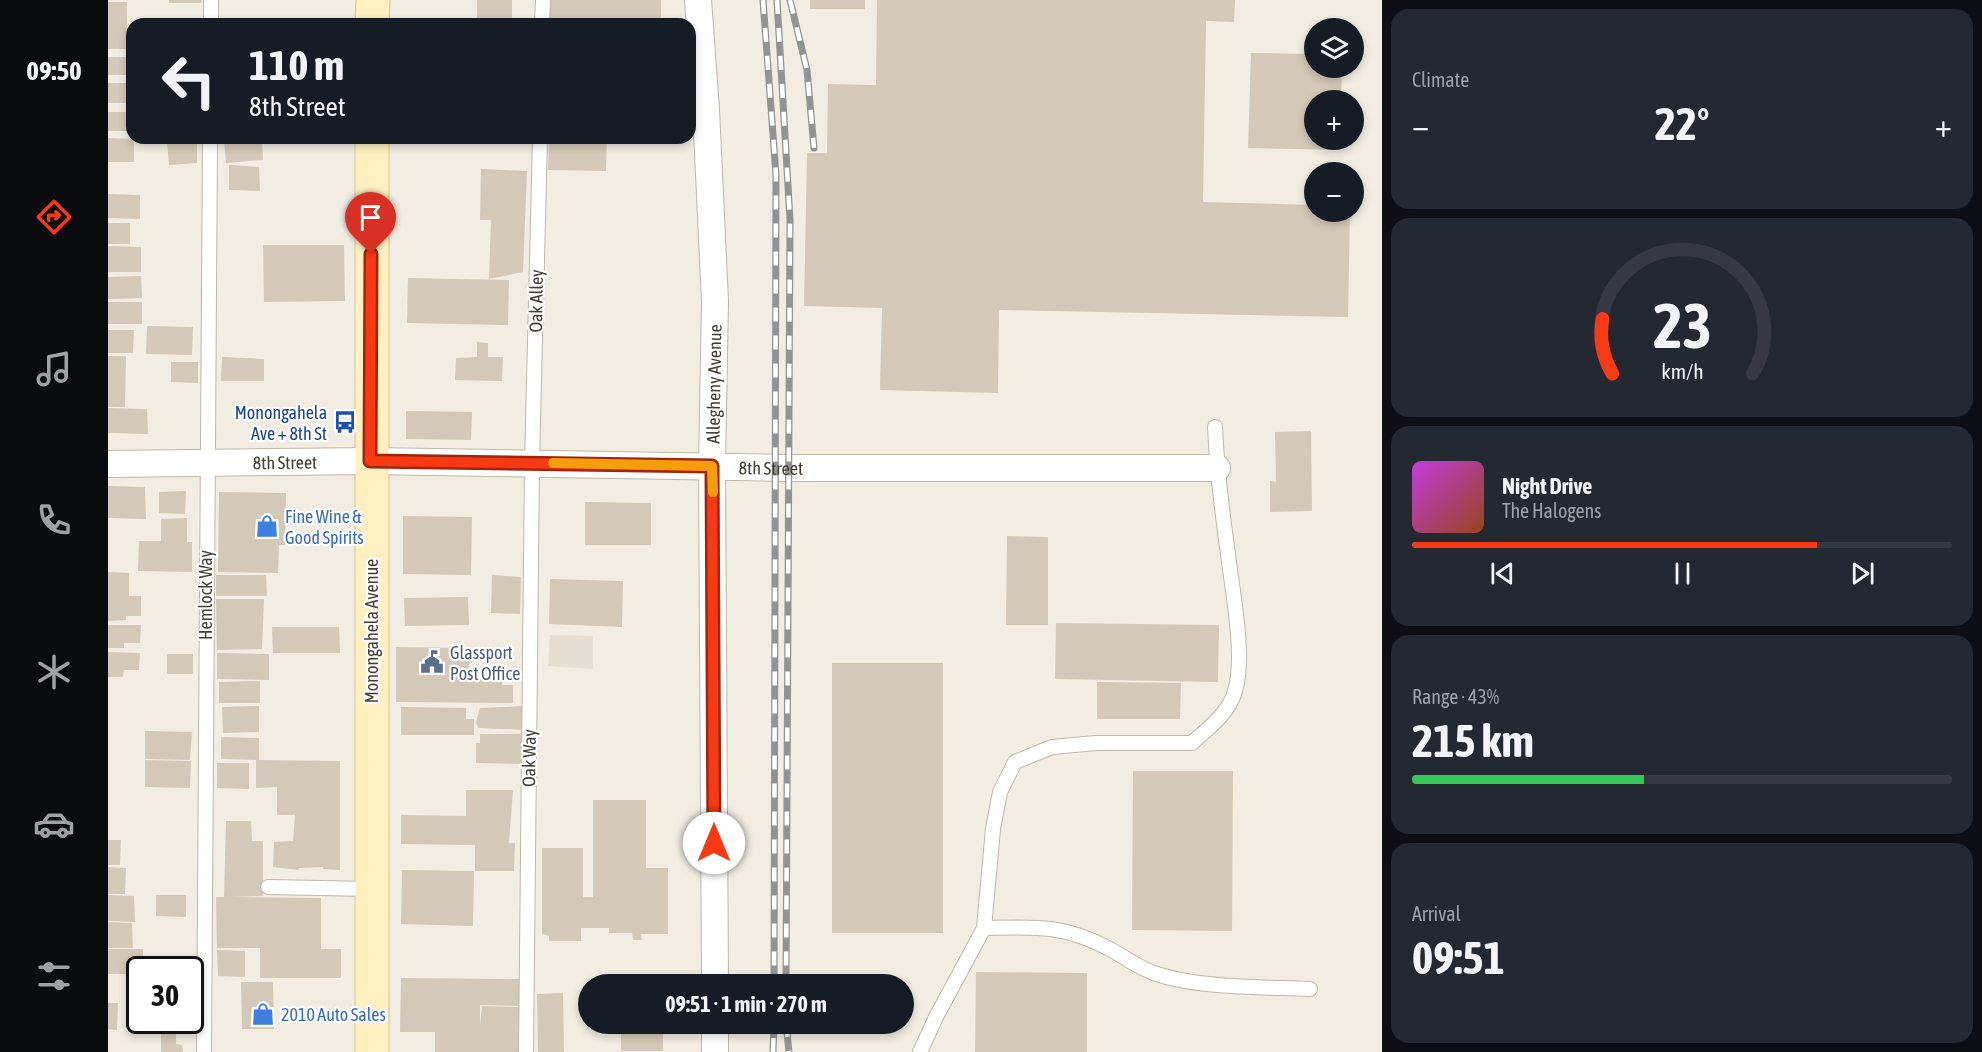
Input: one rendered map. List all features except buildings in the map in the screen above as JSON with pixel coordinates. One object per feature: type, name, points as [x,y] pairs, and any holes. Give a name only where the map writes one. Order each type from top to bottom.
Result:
[{"type":"main road","points":[[372,18],[373,0]]},
{"type":"main road","name":"Monongahela Avenue","points":[[372,144],[370,461],[372,1052]]},
{"type":"street","name":"Allegheny Avenue","points":[[698,0],[715,301],[712,466],[715,974]]},
{"type":"street","name":"8th Street","points":[[108,464],[370,461],[712,466],[1217,468]]},
{"type":"street","points":[[715,1034],[716,1052]]},
{"type":"lane","points":[[211,0],[211,18]]},
{"type":"lane","points":[[542,18],[543,0]]},
{"type":"lane","name":"Hemlock Way","points":[[204,1052],[206,462],[210,144]]},
{"type":"lane","name":"Oak Alley","points":[[532,463],[540,144]]},
{"type":"lane","points":[[920,1052],[936,1017],[984,928],[993,829],[1000,792],[1015,762],[1052,747],[1096,743],[1192,743],[1220,717],[1233,698],[1238,671],[1238,639],[1217,468],[1215,427]]},
{"type":"lane","name":"Oak Way","points":[[526,1052],[532,463]]},
{"type":"lane","points":[[268,887],[371,889]]},
{"type":"lane","points":[[984,928],[1064,929],[1110,949],[1140,967],[1161,976],[1224,984],[1310,989]]},
{"type":"shaded area","points":[[550,635],[593,636],[593,669],[548,666]]},
{"type":"railway","points":[[763,0],[776,175],[774,974]]},
{"type":"railway","points":[[777,0],[790,220],[786,974]]},
{"type":"railway","points":[[790,0],[807,70],[814,148]]},
{"type":"railway","points":[[773,1052],[774,1034]]},
{"type":"railway","points":[[787,1034],[789,1052]]},
{"type":"slow traffic","points":[[553,463],[712,466],[713,492]]},
{"type":"place","name":"Monongahela Ave + 8th St","points":[[345,422]]},
{"type":"place","name":"Fine Wine & Good Spirits","points":[[267,526]]},
{"type":"place","name":"Glassport Post Office","points":[[432,662]]},
{"type":"place","name":"2010 Auto Sales","points":[[263,1014]]},
{"type":"route","points":[[371,254],[370,461],[712,466],[714,843]]}]
